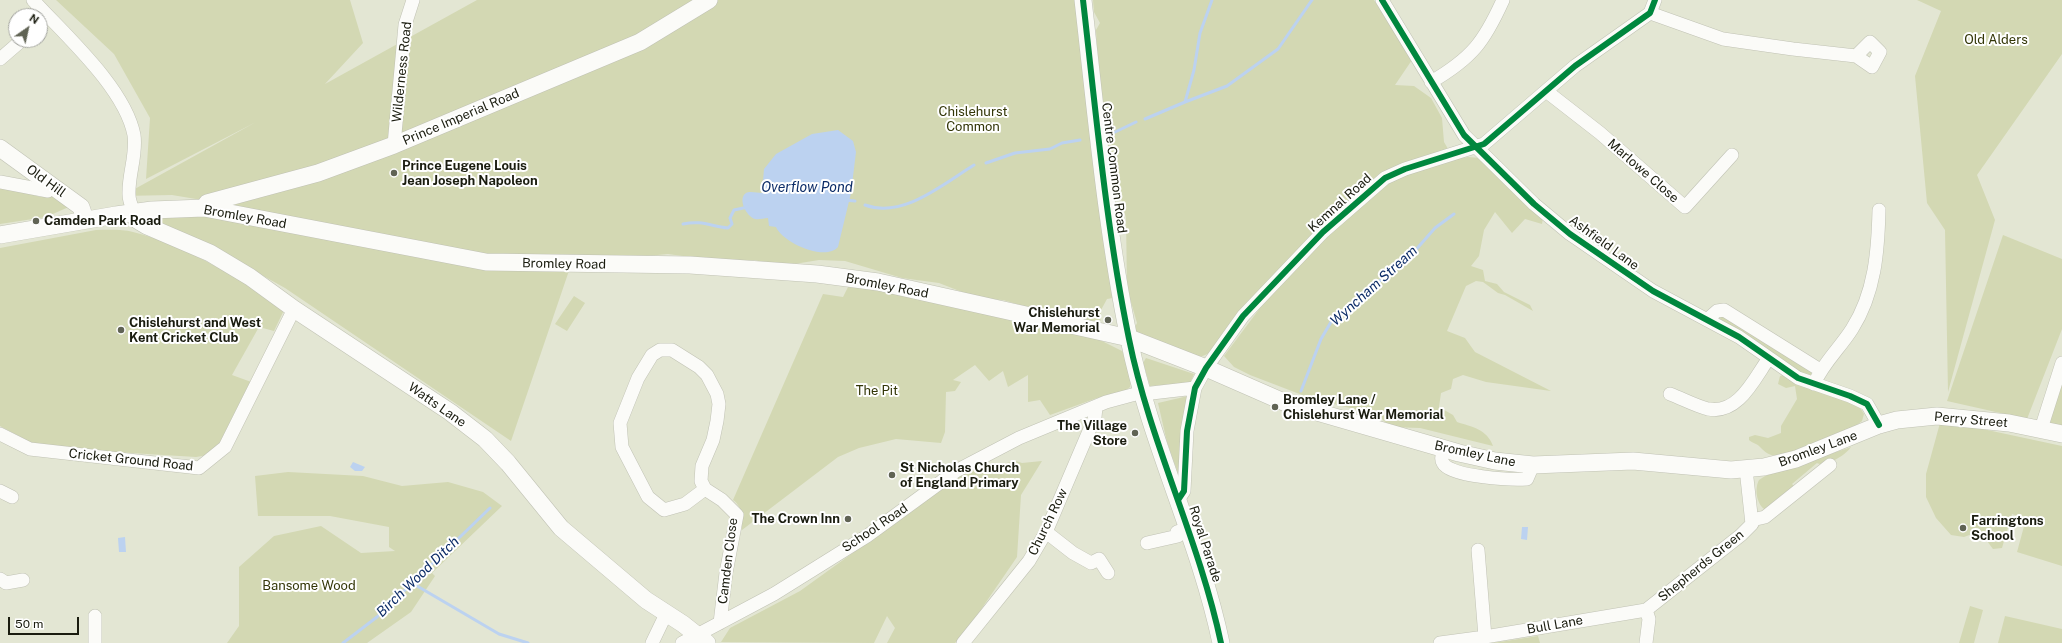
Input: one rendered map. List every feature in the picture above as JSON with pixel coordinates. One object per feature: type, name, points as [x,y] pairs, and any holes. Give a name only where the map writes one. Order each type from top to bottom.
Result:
[{"type":"main road","name":"Prince Imperial Road","points":[[204,208],[207,203],[318,173],[394,144],[640,42],[709,0]]},
{"type":"main road","name":"Centre Common Road","points":[[1083,0],[1107,209],[1129,338]]},
{"type":"main road","name":"Old Hill","points":[[0,148],[81,207],[85,219]]},
{"type":"main road","name":"Bromley Road","points":[[0,235],[85,219],[134,212],[204,208],[486,262],[690,265],[836,276],[878,282],[1129,338]]},
{"type":"main road","name":"Watts Lane","points":[[134,212],[137,220],[210,252],[250,277],[294,309],[450,412],[485,439],[508,463],[561,528],[646,600],[700,640]]},
{"type":"main road","name":"Bromley Lane","points":[[1129,338],[1206,368],[1286,404],[1495,461],[1533,465],[1633,461],[1716,469],[1746,469],[1787,462],[1879,425]]},
{"type":"main road","name":"Royal Parade","points":[[1129,338],[1143,393],[1216,616],[1221,643]]},
{"type":"main road","name":"Perry Street","points":[[1879,425],[1897,420],[1937,416],[1983,420],[2041,429],[2062,434]]},
{"type":"street","name":"Wilderness Road","points":[[394,144],[405,25],[413,0]]},
{"type":"street","name":"Ashfield Lane","points":[[1382,0],[1464,135],[1534,204],[1570,234],[1653,291],[1708,319],[1739,337],[1798,378],[1862,402],[1870,407],[1879,425]]},
{"type":"street","points":[[1431,82],[1456,68],[1473,52],[1491,27],[1503,0]]},
{"type":"street","points":[[1655,0],[1650,13],[1723,39],[1793,50],[1856,56]]},
{"type":"street","name":"Kemnal Road","points":[[1178,500],[1184,491],[1187,431],[1196,388],[1206,368],[1243,316],[1323,232],[1385,178],[1405,169],[1484,144],[1575,66],[1650,13]]},
{"type":"street","points":[[48,25],[97,70],[120,101],[131,120],[134,137],[133,167],[129,196],[134,212]]},
{"type":"street","points":[[0,59],[13,48]]},
{"type":"street","name":"Marlowe Close","points":[[1546,90],[1600,133],[1685,207],[1732,155]]},
{"type":"street","points":[[0,182],[48,191],[53,186]]},
{"type":"street","points":[[1814,384],[1820,370],[1853,327],[1864,304],[1872,282],[1878,246],[1879,210]]},
{"type":"street","name":"Cricket Ground Road","points":[[0,434],[30,449],[199,468],[225,448],[294,309]]},
{"type":"street","points":[[1708,319],[1717,311],[1724,310],[1820,370]]},
{"type":"street","points":[[660,350],[672,350],[699,367],[707,375],[717,394],[719,404],[717,422],[713,440],[702,466],[701,481],[705,489],[685,504],[664,510],[648,497],[622,447],[620,423],[638,378],[652,355],[660,350]]},
{"type":"street","points":[[1670,394],[1709,409],[1722,408],[1733,404],[1742,396],[1769,358]]},
{"type":"street","points":[[2041,429],[2062,364]]},
{"type":"street","name":"School Road","points":[[682,643],[700,640],[720,623],[776,593],[867,536],[956,471],[1019,438],[1117,398],[1143,393],[1196,388]]},
{"type":"street","name":"Church Row","points":[[963,643],[1029,561],[1046,532],[1095,417],[1096,407]]},
{"type":"street","name":"Shepherds Green","points":[[1752,520],[1764,517],[1830,465]]},
{"type":"street","name":"Shepherds Green","points":[[1646,610],[1741,535],[1752,524],[1746,469]]},
{"type":"street","name":"Camden Close","points":[[705,489],[722,500],[737,515],[726,573],[720,623]]},
{"type":"street","points":[[1147,543],[1178,536],[1177,532],[1188,528]]},
{"type":"street","points":[[1046,532],[1073,554],[1080,556],[1091,563],[1099,559],[1108,573]]},
{"type":"street","points":[[1478,550],[1485,637]]},
{"type":"street","points":[[0,580],[6,583],[23,580]]},
{"type":"street","points":[[1646,610],[1649,619],[1646,643]]},
{"type":"street","name":"Bull Lane","points":[[1440,643],[1646,610]]},
{"type":"street","points":[[652,643],[666,614]]},
{"type":"street","points":[[95,616],[95,643]]},
{"type":"green space","name":"Chislehurst Common","points":[[56,0],[350,0],[363,43],[325,84],[477,0],[1083,0],[1113,298],[1107,299],[1101,310],[1100,325],[1003,300],[980,299],[939,283],[902,278],[845,261],[819,260],[788,265],[768,264],[755,260],[734,263],[668,254],[647,256],[574,256],[511,441],[285,288],[215,249],[154,220],[202,200],[172,195],[122,196],[256,122],[146,179],[150,118],[114,54]]},
{"type":"green space","points":[[1093,0],[1374,0],[1412,60],[1395,85],[1414,86],[1431,98],[1442,118],[1444,142],[1454,159],[1468,157],[1480,158],[1543,218],[1542,224],[1525,219],[1512,233],[1495,212],[1484,230],[1479,256],[1471,266],[1483,270],[1485,281],[1497,284],[1504,292],[1530,305],[1533,311],[1505,295],[1498,293],[1483,282],[1476,281],[1466,286],[1447,331],[1465,338],[1475,352],[1551,391],[1486,382],[1463,375],[1453,379],[1451,389],[1441,393],[1439,407],[1453,415],[1457,422],[1483,432],[1493,446],[1420,428],[1390,427],[1378,415],[1310,398],[1250,375],[1234,367],[1224,356],[1260,308],[1213,351],[1198,357],[1139,334],[1134,329],[1137,323],[1127,288],[1126,218],[1105,137],[1100,108],[1096,30],[1100,23],[1094,12]]},
{"type":"green space","name":"Old Alders","points":[[1917,0],[2062,0],[2062,54],[1977,175],[1995,220],[1948,392],[1945,230],[1927,203],[1915,76],[1941,11]]},
{"type":"green space","points":[[0,184],[40,197],[51,194],[71,206],[46,217],[0,224]]},
{"type":"green space","points":[[96,230],[129,231],[173,246],[212,264],[285,308],[274,331],[259,327],[232,375],[254,383],[222,444],[208,455],[196,457],[115,452],[32,443],[0,426],[0,248]]},
{"type":"green space","points":[[2003,235],[2062,259],[2062,329],[2027,419],[1947,401]]},
{"type":"green space","name":"The Pit","points":[[848,287],[886,290],[1092,336],[1122,351],[1126,358],[1131,382],[1130,387],[1123,393],[1097,398],[1050,415],[1040,400],[1028,402],[1028,375],[1008,387],[1003,371],[989,381],[975,365],[953,380],[961,382],[955,391],[946,392],[945,432],[941,443],[896,439],[859,448],[838,457],[742,530],[742,518],[739,506],[733,500],[823,294],[843,297]]},
{"type":"green space","points":[[574,296],[585,303],[567,331],[555,324]]},
{"type":"green space","points":[[1721,314],[1812,372],[1811,376],[1803,375],[1724,322],[1720,319]]},
{"type":"green space","points":[[1146,358],[1194,374],[1190,383],[1150,386],[1143,363]]},
{"type":"green space","points":[[1783,375],[1813,390],[1859,406],[1864,414],[1862,421],[1857,425],[1786,454],[1769,454],[1749,440],[1749,437],[1755,435],[1768,438],[1781,433],[1781,426],[1797,399],[1795,386],[1786,388],[1778,384],[1780,376]]},
{"type":"green space","points":[[2062,379],[2062,431],[2043,427]]},
{"type":"green space","points":[[1188,396],[1181,482],[1167,442],[1158,403]]},
{"type":"green space","points":[[1940,423],[1978,428],[2062,446],[2062,566],[2017,552],[2026,519],[2012,514],[2002,548],[1993,549],[1984,537],[1972,534],[1964,537],[1951,535],[1936,518],[1926,497],[1926,474]]},
{"type":"green space","points":[[1851,447],[1845,454],[1835,460],[1825,464],[1817,463],[1792,484],[1794,486],[1766,510],[1760,505],[1757,497],[1757,484],[1759,480],[1765,476]]},
{"type":"green space","points":[[1016,461],[1022,463],[1042,461],[1021,495],[1017,557],[971,624],[955,643],[887,643],[895,628],[887,616],[874,643],[721,642],[730,628],[800,591],[961,475],[989,463],[997,465]]},
{"type":"green space","name":"Bansome Wood","points":[[288,472],[363,476],[402,486],[448,482],[483,492],[502,506],[432,573],[435,576],[411,612],[367,643],[227,643],[239,626],[239,567],[274,536],[321,526],[361,553],[395,551],[389,547],[389,527],[330,516],[258,516],[255,476]]},
{"type":"green space","points":[[1970,606],[1983,610],[1974,643],[1959,643]]},
{"type":"green space","points":[[2005,616],[2062,629],[2062,643],[1998,643]]},
{"type":"green space","points":[[1538,636],[1540,643],[1493,643]]},
{"type":"water","name":"Overflow Pond","points":[[838,130],[853,141],[856,152],[851,193],[838,247],[832,251],[814,251],[786,239],[776,227],[769,226],[768,218],[752,218],[744,208],[742,199],[748,192],[762,193],[764,169],[776,154],[812,134]]},
{"type":"water","points":[[353,462],[365,467],[362,471],[355,471],[350,467]]},
{"type":"water","points":[[1522,527],[1528,527],[1527,540],[1521,539]]},
{"type":"water","points":[[125,537],[126,552],[119,552],[118,538]]},
{"type":"waterway","points":[[1145,119],[1185,102],[1194,70],[1200,33],[1212,0]]},
{"type":"waterway","points":[[1185,102],[1227,86],[1278,49],[1312,0]]},
{"type":"waterway","points":[[1113,133],[1136,122]]},
{"type":"waterway","points":[[986,163],[1015,153],[1050,149],[1062,143],[1080,140]]},
{"type":"waterway","points":[[865,205],[879,208],[908,204],[936,190],[974,165]]},
{"type":"waterway","points":[[845,200],[855,201]]},
{"type":"waterway","points":[[683,224],[701,223],[728,228],[732,224],[730,218],[734,210],[748,207]]},
{"type":"waterway","name":"Wyncham Stream","points":[[1301,391],[1321,339],[1331,322],[1413,253],[1435,228],[1454,214]]},
{"type":"waterway","name":"Birch Wood Ditch","points":[[343,643],[377,617],[490,508]]},
{"type":"waterway","points":[[412,583],[499,634],[528,643]]},
{"type":"cycle path","points":[[1083,0],[1108,212],[1129,339],[1149,416],[1200,566],[1212,604],[1221,643]]},
{"type":"cycle path","points":[[1382,0],[1464,135],[1534,204],[1570,234],[1653,291],[1739,337],[1798,378],[1850,396],[1867,404],[1879,425]]},
{"type":"cycle path","points":[[1178,500],[1184,491],[1187,431],[1195,388],[1206,368],[1243,316],[1323,232],[1385,178],[1405,169],[1484,144],[1575,66],[1650,13],[1655,0]]},
{"type":"place","name":"Prince Eugene Louis Jean Joseph Napoleon","points":[[394,173]]},
{"type":"place","name":"Camden Park Road","points":[[36,221]]},
{"type":"place","name":"Chislehurst War Memorial","points":[[1108,320]]},
{"type":"place","name":"Chislehurst and West Kent Cricket Club","points":[[121,330]]},
{"type":"place","name":"Bromley Lane / Chislehurst War Memorial","points":[[1275,407]]},
{"type":"place","name":"The Village Store","points":[[1135,433]]},
{"type":"place","name":"St Nicholas Church of England Primary","points":[[892,475]]},
{"type":"place","name":"The Crown Inn","points":[[848,519]]},
{"type":"place","name":"Farringtons School","points":[[1963,528]]}]
